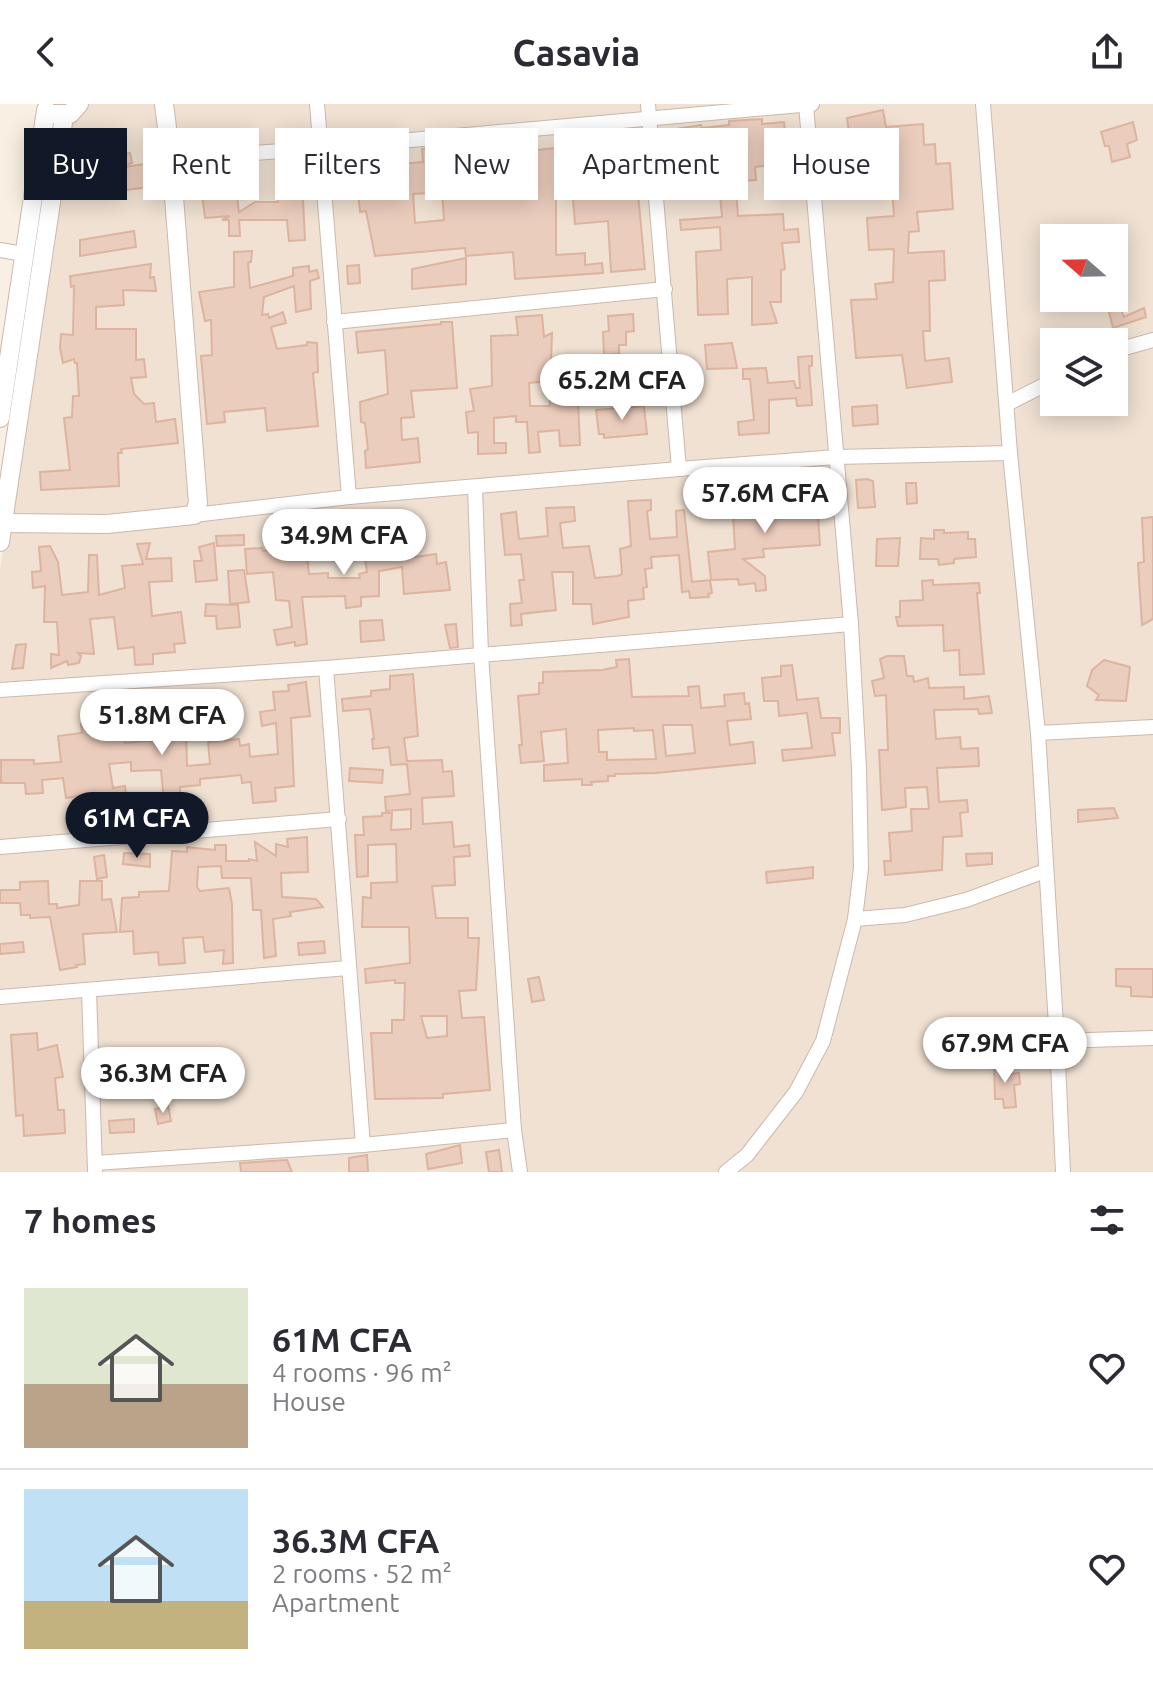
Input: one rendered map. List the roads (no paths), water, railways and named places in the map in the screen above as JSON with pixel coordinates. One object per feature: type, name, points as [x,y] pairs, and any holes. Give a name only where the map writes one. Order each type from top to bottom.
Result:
[{"type":"street","points":[[51,110],[75,110],[79,104]]},
{"type":"street","points":[[164,104],[167,128]]},
{"type":"street","points":[[317,104],[320,128]]},
{"type":"street","points":[[409,138],[649,111],[814,104]]},
{"type":"street","points":[[983,104],[1010,453],[1038,733],[1063,1172]]},
{"type":"street","points":[[726,1172],[747,1155],[796,1092],[823,1041],[855,919],[861,868],[851,624],[806,105]]},
{"type":"street","points":[[0,418],[4,344],[51,110]]},
{"type":"street","points":[[0,542],[51,110]]},
{"type":"street","points":[[649,111],[679,469]]},
{"type":"street","points":[[174,200],[199,494],[194,515]]},
{"type":"street","points":[[326,200],[349,497]]},
{"type":"street","points":[[0,250],[23,254]]},
{"type":"street","points":[[334,322],[665,289]]},
{"type":"street","points":[[1128,347],[1153,340]]},
{"type":"street","points":[[1007,404],[1040,387]]},
{"type":"street","points":[[3,523],[107,524],[349,497],[679,469],[836,457],[1010,453]]},
{"type":"street","points":[[475,488],[481,654],[514,1130],[520,1172]]},
{"type":"street","points":[[0,690],[326,668],[851,624]]},
{"type":"street","points":[[326,668],[363,1145]]},
{"type":"street","points":[[1038,733],[1153,727]]},
{"type":"street","points":[[0,847],[339,819]]},
{"type":"street","points":[[855,919],[905,915],[966,900],[1045,871]]},
{"type":"street","points":[[0,997],[348,968]]},
{"type":"street","points":[[89,991],[95,1167],[514,1130]]},
{"type":"street","points":[[1057,1041],[1153,1038]]}]
